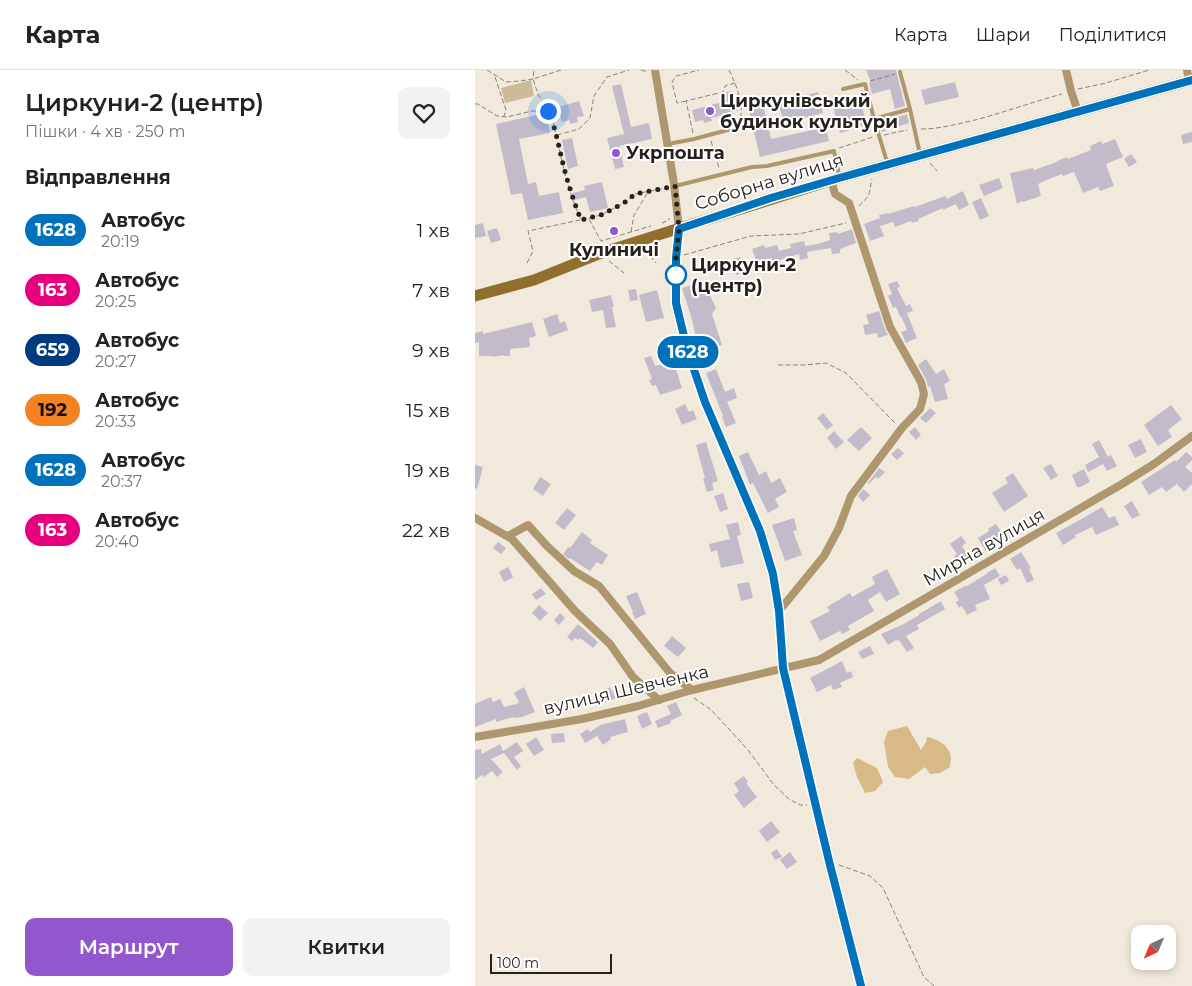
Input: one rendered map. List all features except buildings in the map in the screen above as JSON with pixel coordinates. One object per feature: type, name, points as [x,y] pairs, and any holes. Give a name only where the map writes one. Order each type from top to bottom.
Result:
[{"type":"street","points":[[1066,70],[1078,112]]},
{"type":"street","points":[[651,71],[668,144],[675,186],[679,229],[676,258],[676,303],[687,349],[705,402],[760,531],[773,574],[779,611],[783,668],[861,986]]},
{"type":"street","name":"Соборна вулиця","points":[[475,296],[535,280],[604,252],[771,198],[887,165],[922,159],[1190,77]]},
{"type":"street","points":[[779,611],[824,556],[839,528],[851,496],[901,429],[920,408],[924,394],[921,382],[889,327],[849,203],[835,194],[835,179]]},
{"type":"street","name":"Мирна вулиця","points":[[783,668],[819,660],[1122,484],[1154,464],[1192,436]]},
{"type":"street","points":[[475,518],[512,539],[575,611],[610,644],[633,677],[659,700]]},
{"type":"street","points":[[508,536],[528,525],[574,571],[599,586],[670,673],[692,690]]},
{"type":"street","name":"вулиця Шевченка","points":[[475,737],[582,719],[783,668]]},
{"type":"lane","points":[[900,72],[922,159]]},
{"type":"lane","points":[[843,89],[865,84],[887,165]]},
{"type":"lane","points":[[874,119],[910,109]]},
{"type":"lane","points":[[668,144],[739,127]]},
{"type":"lane","points":[[675,186],[752,166],[767,166],[834,151],[835,179]]},
{"type":"path","points":[[487,70],[506,82],[520,81],[561,70]]},
{"type":"path","points":[[534,70],[533,78],[538,94],[553,121],[572,198],[581,220]]},
{"type":"path","points":[[556,136],[579,129],[590,118],[595,96],[607,77],[629,70]]},
{"type":"path","points":[[641,70],[651,71]]},
{"type":"path","points":[[699,70],[676,76],[672,82],[677,103],[723,92],[725,86],[735,82]]},
{"type":"path","points":[[729,70],[740,98],[742,112],[739,127]]},
{"type":"path","points":[[845,70],[865,84],[869,81],[900,72]]},
{"type":"path","points":[[915,128],[934,129],[960,124],[1149,70]]},
{"type":"path","points":[[495,75],[506,110],[504,117]]},
{"type":"path","points":[[686,101],[694,139]]},
{"type":"path","points":[[475,104],[497,116],[504,117],[532,111],[548,111]]},
{"type":"path","points":[[709,135],[721,174]]},
{"type":"path","points":[[922,159],[930,163],[937,171]]},
{"type":"path","points":[[676,258],[751,236],[799,234],[855,222],[857,208],[868,197],[870,182],[874,176]]},
{"type":"path","points":[[527,263],[533,251],[528,231],[589,219],[624,203],[635,194],[675,186]]},
{"type":"path","points":[[631,232],[634,215],[648,192]]},
{"type":"path","points":[[659,224],[669,220],[671,211]]},
{"type":"path","points":[[589,219],[601,241],[653,226]]},
{"type":"path","points":[[644,240],[656,263]]},
{"type":"path","points":[[778,365],[826,363],[846,373],[901,429]]},
{"type":"path","points":[[681,693],[710,709],[748,750],[774,785],[789,799],[800,805],[816,805]]},
{"type":"path","points":[[829,861],[870,876],[883,888],[924,976],[934,986]]},
{"type":"shaded area","points":[[531,80],[534,96],[505,103],[501,88]]},
{"type":"shaded area","points":[[907,726],[921,750],[927,737],[939,741],[946,747],[951,758],[950,767],[940,773],[930,774],[925,767],[909,779],[895,777],[888,767],[884,742],[888,731]]},
{"type":"shaded area","points":[[857,758],[877,768],[883,782],[875,791],[865,793],[853,763]]},
{"type":"bus line","name":"1628","points":[[861,986],[783,668],[779,611],[773,574],[760,531],[705,402],[687,349],[676,303],[676,258],[679,229],[771,198],[839,178],[1192,80]]},
{"type":"place","name":"Циркунівський будинок культури","points":[[710,111]]},
{"type":"place","name":"Укрпошта","points":[[616,153]]},
{"type":"place","name":"Кулиничі","points":[[614,231]]},
{"type":"place","name":"Циркуни-2 (центр)","points":[[676,275]]},
{"type":"route","points":[[548,111],[553,121],[572,198],[581,220],[601,215],[624,203],[635,194],[675,186],[679,229],[676,275]]}]
